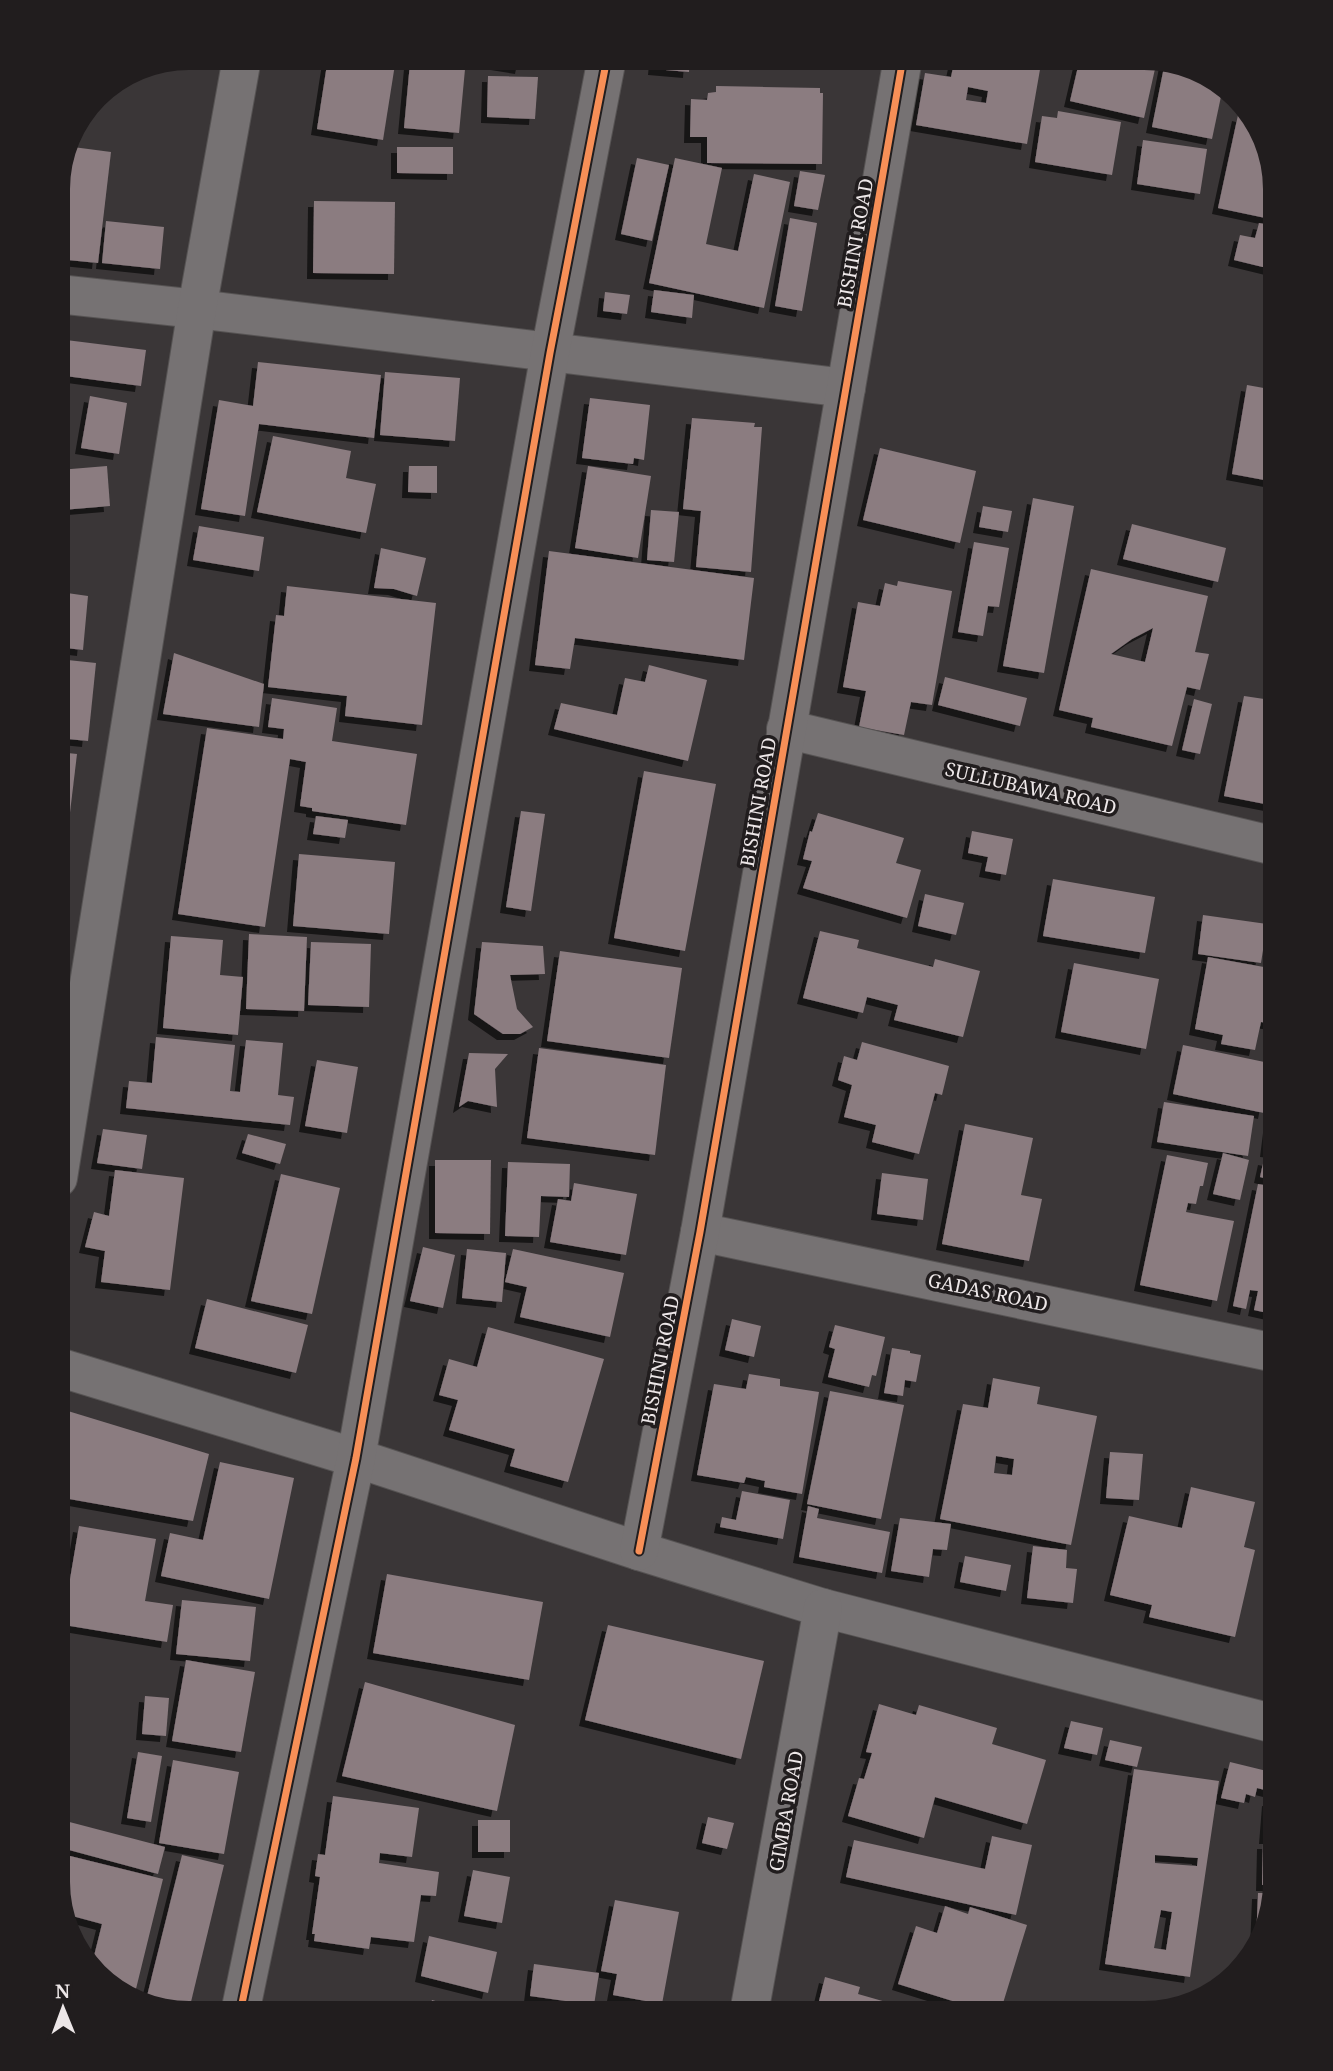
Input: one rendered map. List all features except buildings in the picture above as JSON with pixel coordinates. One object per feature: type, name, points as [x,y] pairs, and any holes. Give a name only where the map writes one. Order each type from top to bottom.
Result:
[{"type":"street","points":[[70,1103],[197,309],[240,70]]},
{"type":"street","points":[[243,2001],[356,1458],[550,353],[605,70]]},
{"type":"street","name":"BISHINI ROAD","points":[[639,1551],[700,1232],[901,70]]},
{"type":"street","points":[[70,295],[846,388]]},
{"type":"street","name":"SULLUBAWA ROAD","points":[[786,729],[1263,843]]},
{"type":"street","name":"GADAS ROAD","points":[[700,1232],[1263,1350]]},
{"type":"street","points":[[70,1371],[356,1458],[823,1608],[1263,1721]]},
{"type":"street","name":"GIMBA ROAD","points":[[751,2001],[823,1608]]},
{"type":"cycle path","points":[[243,2001],[356,1458],[550,353],[605,70]]},
{"type":"cycle path","points":[[639,1551],[700,1232],[901,70]]}]
